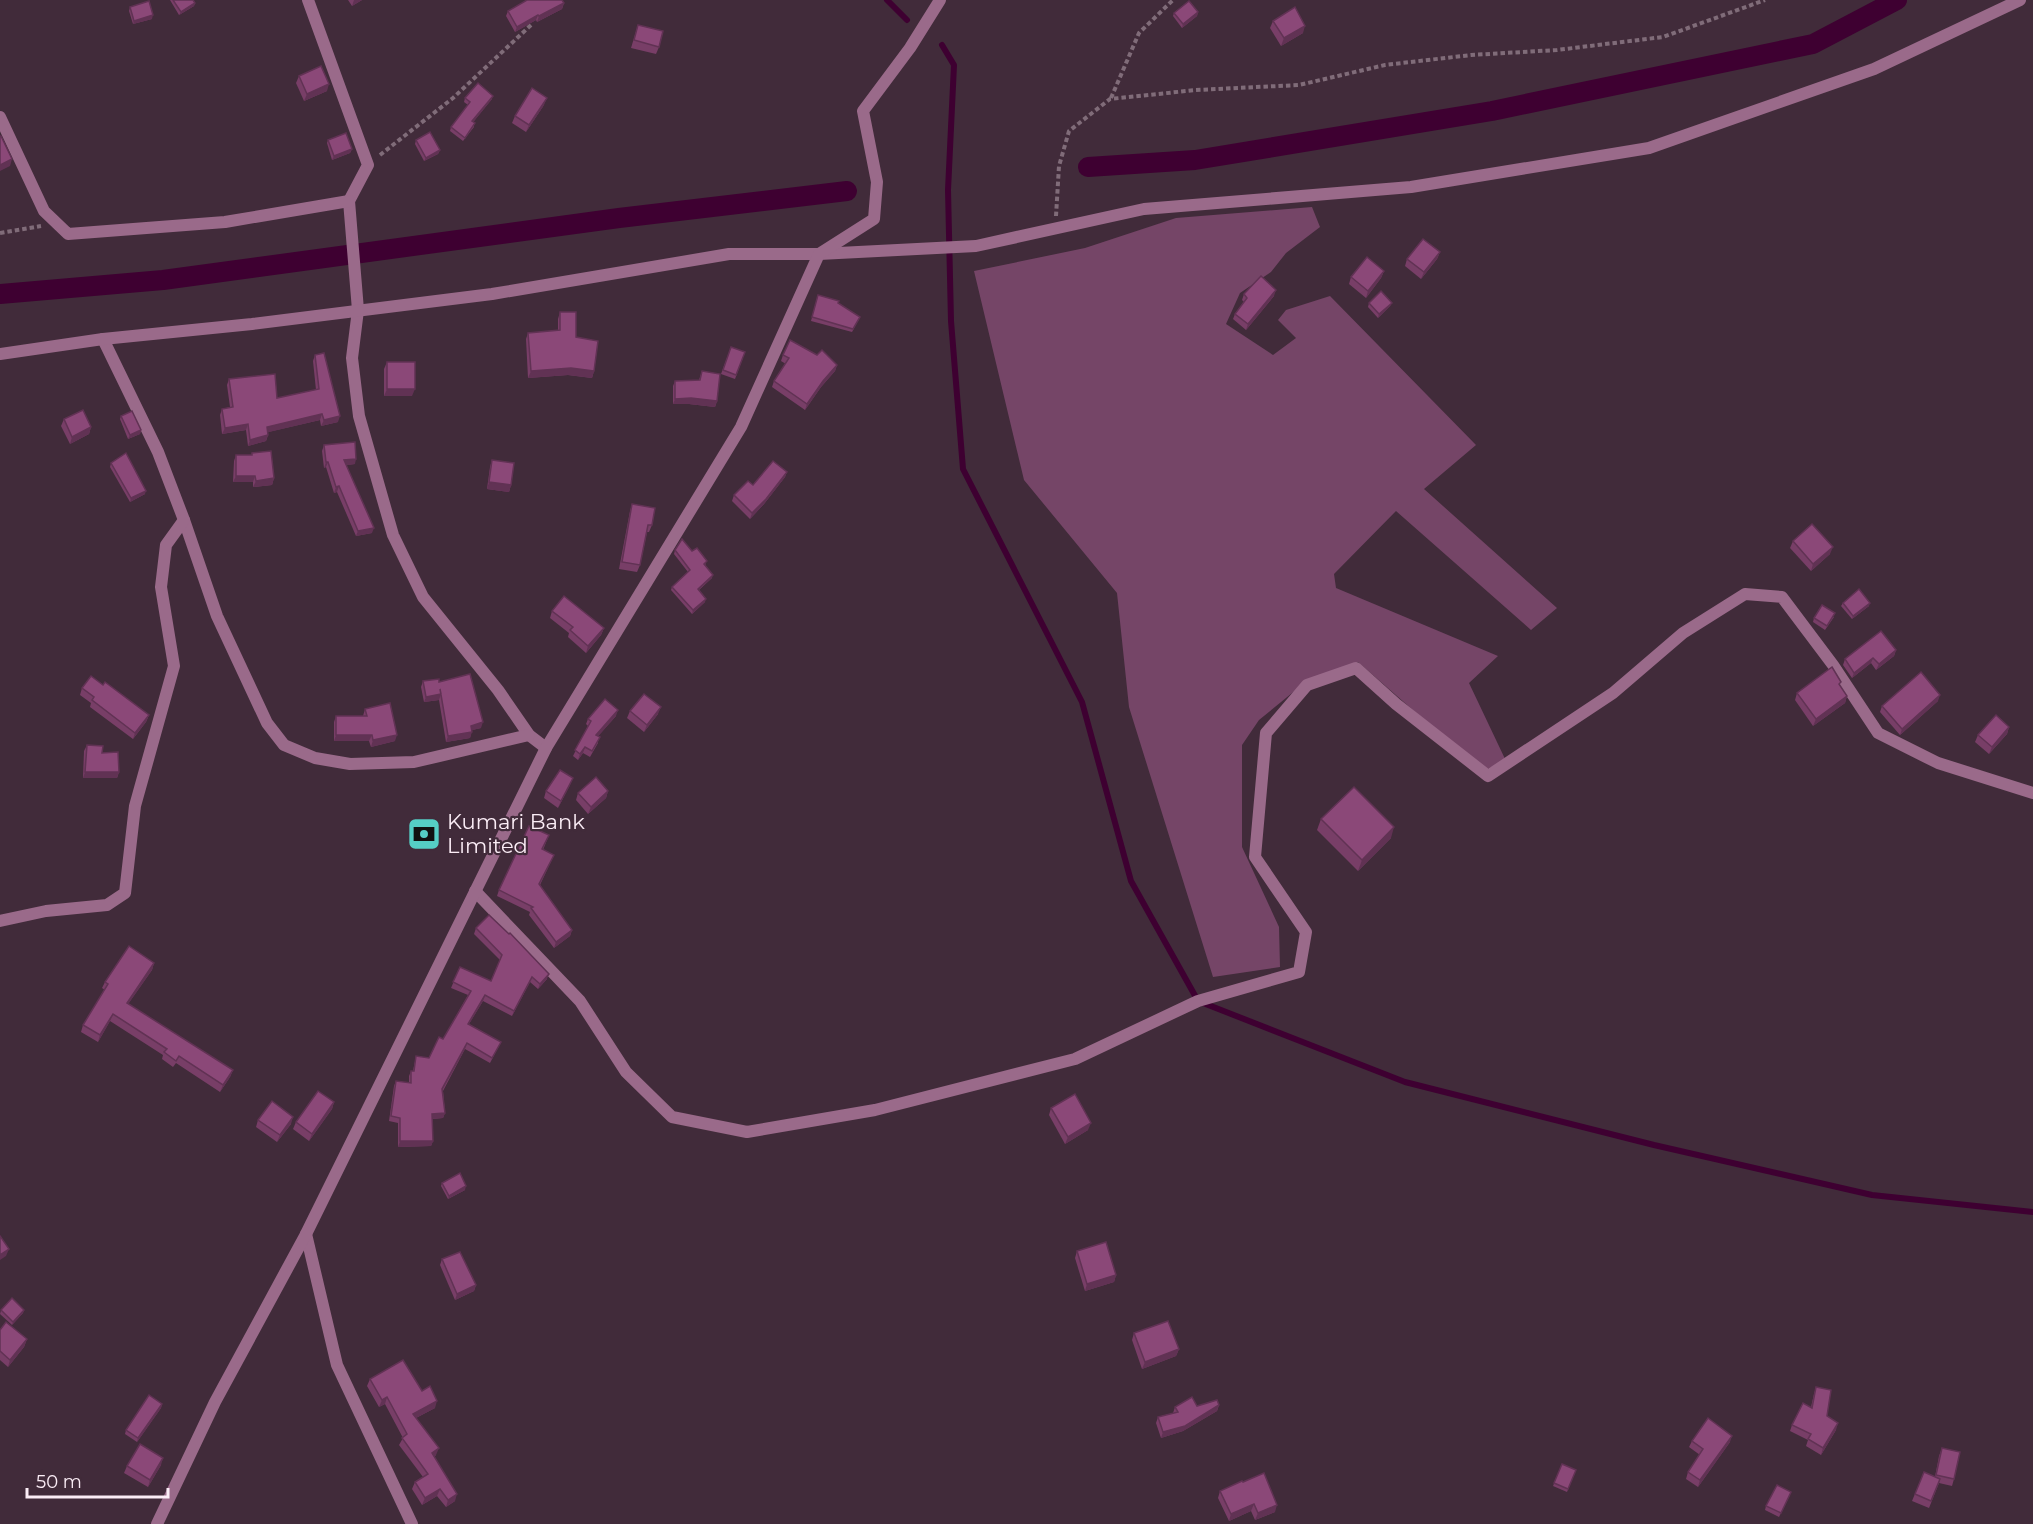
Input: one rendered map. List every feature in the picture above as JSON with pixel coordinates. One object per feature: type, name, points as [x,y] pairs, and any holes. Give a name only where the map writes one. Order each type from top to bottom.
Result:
[{"type":"street","points":[[308,0],[368,165],[349,201],[358,310],[352,358],[359,416],[393,535],[423,597],[498,690],[529,735],[546,748]]},
{"type":"street","points":[[157,1524],[214,1402],[306,1234],[546,748],[741,427],[819,254],[874,219],[877,182],[862,111],[910,48],[940,0]]},
{"type":"street","points":[[0,354],[103,339],[492,294],[729,254],[819,254],[976,246],[1144,209],[1411,187],[1648,148],[1874,69],[2020,0]]},
{"type":"street","points":[[0,117],[44,211],[68,234],[225,222],[349,201]]},
{"type":"street","points":[[103,339],[158,452],[217,616],[267,723],[284,745],[315,758],[350,764],[392,763],[414,762],[529,735]]},
{"type":"street","points":[[0,921],[46,911],[107,905],[125,893],[135,806],[174,666],[160,587],[166,545],[184,520]]},
{"type":"street","points":[[475,891],[580,1001],[626,1072],[672,1116],[747,1132],[875,1110],[1075,1059],[1198,1001],[1299,972],[1306,932],[1255,857],[1266,733],[1307,685],[1356,668],[1396,704],[1488,776],[1613,693],[1683,633],[1745,594],[1782,597],[1833,664],[1878,733],[1938,763],[2033,793]]},
{"type":"street","points":[[306,1234],[337,1365],[412,1524]]},
{"type":"path","points":[[1055,228],[1059,166],[1069,131],[1110,99],[1139,33],[1173,0]]},
{"type":"path","points":[[1110,99],[1196,90],[1299,85],[1386,65],[1471,55],[1557,50],[1663,37],[1765,0]]},
{"type":"path","points":[[368,165],[453,98],[531,25]]},
{"type":"path","points":[[0,233],[57,224]]},
{"type":"shaded area","points":[[1312,207],[1320,227],[1286,253],[1271,272],[1240,293],[1226,324],[1273,355],[1296,338],[1278,320],[1286,310],[1330,296],[1476,445],[1424,489],[1557,608],[1531,630],[1396,511],[1334,574],[1336,588],[1498,656],[1469,683],[1506,761],[1487,769],[1429,724],[1358,662],[1308,680],[1259,720],[1242,745],[1242,847],[1279,927],[1280,967],[1213,977],[1129,707],[1117,593],[1024,480],[974,271],[1085,248],[1176,218]]},
{"type":"building","points":[[173,0],[193,0],[195,3],[181,12]]},
{"type":"building","points":[[527,0],[562,0],[564,3],[517,27],[508,11]]},
{"type":"building","points":[[149,1],[153,15],[134,21],[130,7]]},
{"type":"building","points":[[1189,1],[1198,12],[1183,24],[1174,13]]},
{"type":"building","points":[[1295,7],[1305,26],[1284,38],[1273,21]]},
{"type":"building","points":[[638,25],[663,31],[659,47],[634,40]]},
{"type":"building","points":[[321,66],[329,84],[307,94],[299,76]]},
{"type":"building","points":[[478,83],[493,96],[472,121],[475,123],[465,138],[451,127],[470,102],[465,98]]},
{"type":"building","points":[[532,88],[547,98],[529,125],[515,116]]},
{"type":"building","points":[[430,132],[440,150],[426,158],[416,140]]},
{"type":"building","points":[[346,133],[352,149],[334,156],[328,140]]},
{"type":"building","points":[[0,136],[12,159],[0,165]]},
{"type":"building","points":[[1423,239],[1440,252],[1424,272],[1407,259]]},
{"type":"building","points":[[1367,257],[1384,271],[1368,291],[1351,277]]},
{"type":"building","points":[[1261,276],[1276,290],[1248,324],[1235,314],[1247,298],[1244,294]]},
{"type":"building","points":[[1381,291],[1392,303],[1379,314],[1369,303]]},
{"type":"building","points":[[818,295],[839,301],[838,303],[860,317],[853,329],[812,317]]},
{"type":"building","points":[[560,312],[576,312],[576,337],[598,341],[594,371],[571,368],[531,371],[528,333],[560,330]]},
{"type":"building","points":[[790,340],[817,355],[822,350],[837,365],[807,404],[774,381],[789,358],[783,355]]},
{"type":"building","points":[[731,347],[745,352],[736,375],[723,370]]},
{"type":"building","points":[[324,353],[340,416],[324,420],[322,414],[267,427],[268,435],[250,440],[248,424],[225,428],[222,409],[233,407],[229,379],[275,374],[277,398],[319,389],[315,355]]},
{"type":"building","points":[[387,362],[415,362],[415,389],[387,389]]},
{"type":"building","points":[[702,371],[720,374],[717,401],[675,399],[675,381],[700,380]]},
{"type":"building","points":[[83,410],[91,427],[72,437],[64,419]]},
{"type":"building","points":[[132,411],[141,430],[130,435],[121,416]]},
{"type":"building","points":[[355,442],[356,459],[344,460],[374,528],[358,531],[339,486],[336,487],[328,462],[326,462],[324,445]]},
{"type":"building","points":[[271,451],[274,478],[256,481],[255,476],[236,476],[236,455],[252,455],[252,453]]},
{"type":"building","points":[[126,453],[146,491],[131,498],[111,463]]},
{"type":"building","points":[[492,460],[514,463],[511,485],[489,482]]},
{"type":"building","points":[[773,461],[787,472],[752,513],[734,495],[748,481],[753,485]]},
{"type":"building","points":[[632,504],[655,508],[652,525],[648,525],[640,565],[622,562]]},
{"type":"building","points":[[1812,524],[1833,547],[1813,564],[1793,541]]},
{"type":"building","points":[[682,539],[692,551],[697,548],[707,561],[704,564],[713,575],[698,589],[706,599],[693,610],[672,587],[690,570],[675,550]]},
{"type":"building","points":[[1859,589],[1870,603],[1853,616],[1843,603]]},
{"type":"building","points":[[564,596],[604,628],[588,646],[570,630],[573,627],[552,611]]},
{"type":"building","points":[[1822,605],[1835,613],[1827,626],[1814,618]]},
{"type":"building","points":[[1881,631],[1896,650],[1879,664],[1873,658],[1854,673],[1845,659]]},
{"type":"building","points":[[1832,667],[1847,696],[1816,719],[1797,693]]},
{"type":"building","points":[[1921,672],[1940,695],[1902,729],[1882,706]]},
{"type":"building","points":[[470,674],[483,722],[471,726],[472,732],[448,736],[441,694],[426,697],[423,681],[439,679],[439,682]]},
{"type":"building","points":[[91,676],[103,685],[105,682],[149,715],[135,733],[92,700],[94,697],[82,688]]},
{"type":"building","points":[[644,694],[661,707],[647,725],[630,711]]},
{"type":"building","points":[[605,699],[618,710],[596,735],[600,737],[592,751],[585,747],[580,754],[575,750],[591,721],[588,719]]},
{"type":"building","points":[[390,703],[397,735],[373,740],[372,735],[336,735],[336,716],[367,716],[365,709]]},
{"type":"building","points":[[1996,715],[2009,727],[1992,747],[1978,735]]},
{"type":"building","points":[[87,745],[103,746],[102,753],[118,752],[119,772],[85,772]]},
{"type":"building","points":[[560,770],[573,778],[561,801],[546,791]]},
{"type":"building","points":[[596,777],[608,791],[591,807],[578,793]]},
{"type":"building","points":[[1354,787],[1394,827],[1362,860],[1321,819]]},
{"type":"building","points":[[529,826],[549,835],[542,849],[554,855],[539,884],[572,930],[556,942],[531,908],[533,907],[499,890]]},
{"type":"building","points":[[489,915],[510,933],[549,974],[540,984],[532,977],[514,1011],[485,995],[468,1024],[501,1042],[492,1058],[467,1043],[442,1089],[445,1113],[432,1114],[433,1141],[400,1141],[400,1118],[391,1116],[396,1081],[411,1083],[411,1071],[414,1071],[416,1056],[429,1058],[439,1037],[443,1039],[471,991],[453,982],[460,967],[491,981],[502,955],[476,928]]},
{"type":"building","points":[[129,946],[154,963],[127,1003],[233,1070],[223,1085],[179,1056],[176,1061],[164,1052],[167,1049],[113,1014],[100,1035],[83,1025],[108,984],[105,982]]},
{"type":"building","points":[[318,1091],[334,1102],[312,1134],[296,1122]]},
{"type":"building","points":[[1075,1094],[1091,1123],[1068,1137],[1051,1108]]},
{"type":"building","points":[[272,1101],[293,1117],[280,1135],[258,1120]]},
{"type":"building","points":[[460,1173],[466,1186],[449,1196],[442,1183]]},
{"type":"building","points":[[0,1236],[9,1249],[0,1255]]},
{"type":"building","points":[[1106,1242],[1116,1275],[1087,1284],[1077,1251]]},
{"type":"building","points":[[460,1252],[476,1285],[457,1294],[442,1259]]},
{"type":"building","points":[[12,1298],[24,1310],[13,1322],[1,1310]]},
{"type":"building","points":[[1168,1321],[1179,1349],[1145,1362],[1134,1333]]},
{"type":"building","points":[[6,1322],[27,1339],[10,1360],[0,1351],[0,1330]]},
{"type":"building","points":[[403,1360],[422,1391],[430,1386],[437,1401],[413,1414],[439,1448],[432,1453],[457,1494],[448,1500],[440,1489],[425,1498],[415,1482],[428,1474],[402,1438],[407,1434],[387,1397],[382,1400],[370,1379]]},
{"type":"building","points":[[1816,1387],[1831,1390],[1827,1416],[1838,1423],[1823,1448],[1808,1439],[1811,1434],[1792,1425],[1803,1403],[1812,1408]]},
{"type":"building","points":[[149,1395],[162,1404],[138,1438],[126,1430]]},
{"type":"building","points":[[1192,1397],[1197,1406],[1217,1400],[1219,1405],[1185,1426],[1163,1432],[1158,1417],[1178,1412],[1175,1407]]},
{"type":"building","points":[[1708,1418],[1732,1436],[1700,1480],[1688,1472],[1703,1449],[1692,1441]]},
{"type":"building","points":[[140,1444],[163,1458],[150,1480],[127,1466]]},
{"type":"building","points":[[1942,1448],[1960,1452],[1954,1479],[1936,1475]]},
{"type":"building","points":[[1562,1464],[1576,1470],[1568,1489],[1554,1483]]},
{"type":"building","points":[[1924,1472],[1940,1479],[1931,1501],[1915,1494]]},
{"type":"building","points":[[1264,1473],[1277,1505],[1258,1513],[1254,1504],[1231,1514],[1220,1491]]},
{"type":"building","points":[[1777,1485],[1791,1492],[1781,1513],[1766,1506]]},
{"type":"waterway","points":[[887,0],[907,20]]},
{"type":"waterway","points":[[1088,167],[1195,160],[1492,111],[1813,44],[1897,0]]},
{"type":"waterway","points":[[942,45],[954,65],[948,190],[951,321],[963,469],[1082,702],[1131,881],[1198,1001],[1405,1082],[1654,1145],[1872,1195],[2033,1212]]},
{"type":"waterway","points":[[0,294],[163,280],[619,218],[847,191]]},
{"type":"place","name":"Kumari Bank Limited","points":[[424,834]]}]
